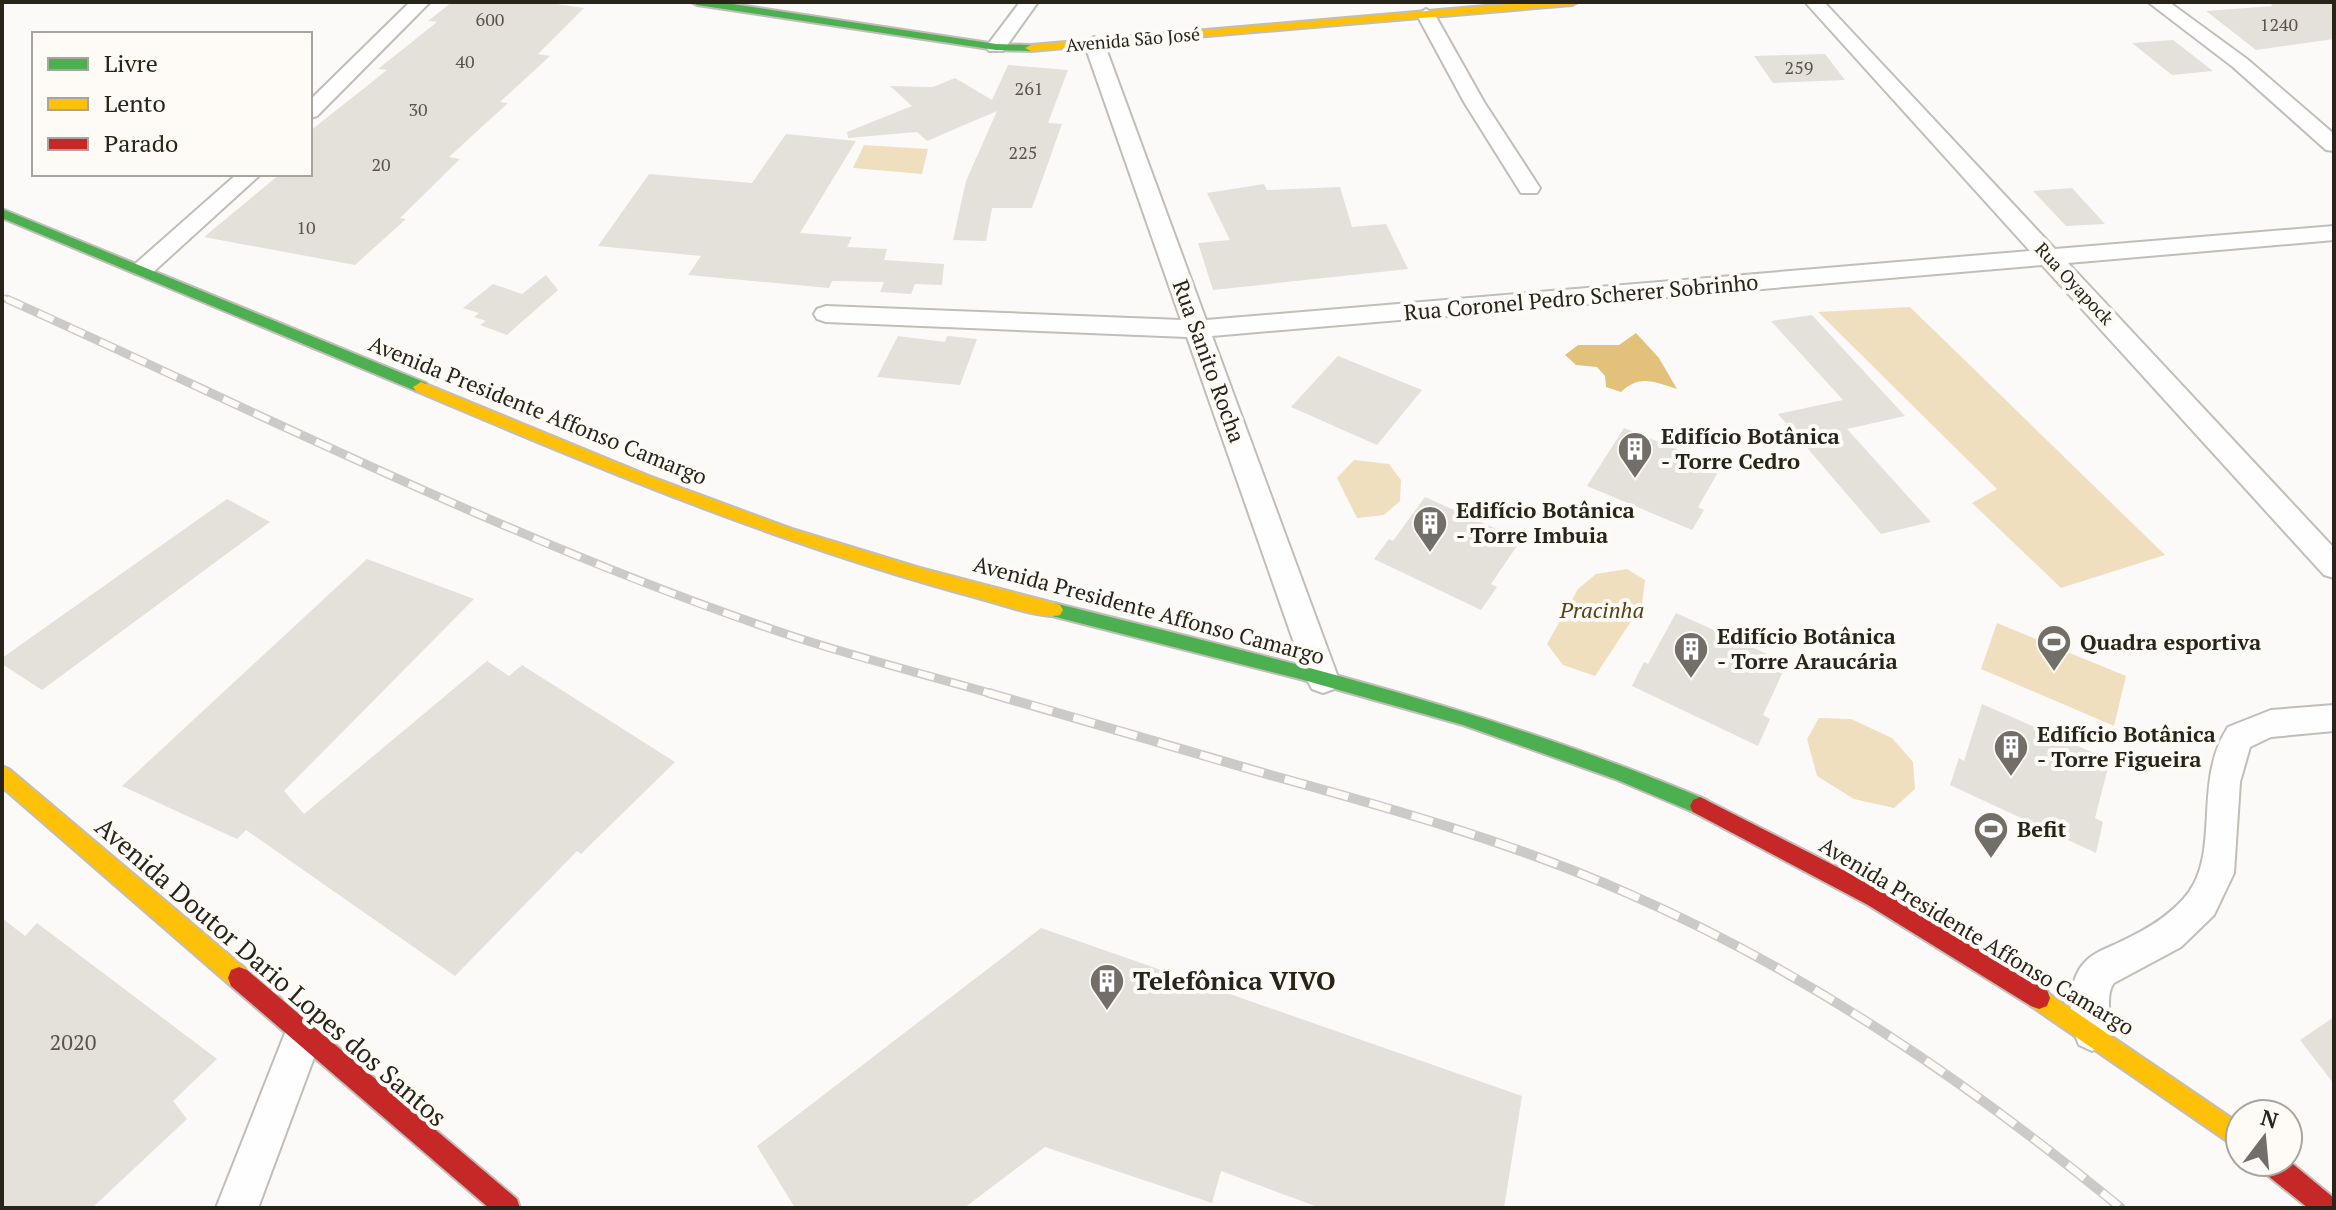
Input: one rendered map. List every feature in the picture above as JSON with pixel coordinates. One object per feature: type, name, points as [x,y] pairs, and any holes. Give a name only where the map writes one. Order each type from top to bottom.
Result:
[{"type":"main road","name":"Avenida São José","points":[[697,2],[996,47],[1027,48],[1572,2]]},
{"type":"main road","name":"Avenida Presidente Affonso Camargo","points":[[2,213],[143,269],[387,374],[775,531],[923,576],[1323,680],[1554,747],[1695,804],[1856,886],[2092,1032],[2171,1085],[2224,1126]]},
{"type":"main road","name":"Avenida Doutor Dario Lopes dos Santos","points":[[2,775],[303,1036],[508,1208]]},
{"type":"main road","points":[[2290,1178],[2327,1208]]},
{"type":"street","points":[[312,110],[421,2]]},
{"type":"street","points":[[996,47],[1029,2]]},
{"type":"street","name":"Rua Oyapock","points":[[1814,2],[2334,567]]},
{"type":"street","points":[[2157,2],[2240,63],[2334,145]]},
{"type":"street","points":[[1426,15],[1474,102],[1529,188]]},
{"type":"street","name":"Rua Sanito Rocha","points":[[1094,43],[1323,680]]},
{"type":"street","points":[[143,269],[248,176]]},
{"type":"street","name":"Rua Coronel Pedro Scherer Sobrinho","points":[[826,314],[1197,329],[2334,233]]},
{"type":"street","points":[[2092,1032],[2094,979],[2106,967],[2179,930],[2208,893],[2221,846],[2227,762],[2232,745],[2242,733],[2255,728],[2334,718]]},
{"type":"street","points":[[237,1208],[303,1036]]},
{"type":"green space","points":[[864,145],[928,149],[922,174],[853,168]]},
{"type":"green space","points":[[1910,307],[2165,555],[2061,588],[1972,503],[1997,489],[1818,312]]},
{"type":"green space","points":[[1354,460],[1389,464],[1401,480],[1400,501],[1384,515],[1357,518],[1337,478]]},
{"type":"green space","name":"Pracinha","points":[[1627,569],[1645,580],[1642,605],[1595,676],[1563,665],[1547,644],[1578,589],[1596,574]]},
{"type":"green space","name":"Quadra esportiva","points":[[1997,623],[2126,676],[2114,726],[1981,669]]},
{"type":"green space","points":[[1819,718],[1851,719],[1892,738],[1913,762],[1915,789],[1894,808],[1854,799],[1817,776],[1807,739]]},
{"type":"shaded area","points":[[1636,333],[1659,358],[1677,389],[1641,381],[1621,392],[1606,387],[1605,376],[1597,367],[1576,365],[1565,355],[1578,345],[1619,345]]},
{"type":"building","points":[[452,2],[542,2],[584,8],[538,54],[550,56],[500,102],[508,103],[449,157],[460,159],[400,218],[406,219],[355,265],[204,237],[278,176],[312,176],[312,129],[387,70],[378,69],[437,22],[428,21]]},
{"type":"building","points":[[2268,2],[2334,2],[2334,39],[2256,50],[2206,11],[2273,6]]},
{"type":"building","points":[[2173,40],[2213,71],[2172,75],[2132,43]]},
{"type":"building","points":[[1825,54],[1845,80],[1773,83],[1754,56]]},
{"type":"building","points":[[1008,65],[1068,70],[1048,123],[1062,124],[1032,208],[992,208],[986,241],[953,240],[966,181],[997,111],[927,141],[917,132],[848,138],[847,132],[912,106],[890,86],[933,87],[955,78],[992,100]]},
{"type":"building","points":[[786,134],[856,141],[800,233],[852,237],[847,247],[887,249],[884,260],[944,264],[942,285],[915,284],[911,294],[880,292],[884,282],[832,281],[829,288],[688,275],[701,256],[598,246],[649,174],[752,183]]},
{"type":"building","points":[[1264,184],[1267,190],[1340,187],[1352,227],[1386,224],[1408,269],[1213,290],[1198,243],[1230,240],[1207,193]]},
{"type":"building","points":[[2072,188],[2105,224],[2066,226],[2033,191]]},
{"type":"building","points":[[546,275],[558,290],[507,335],[480,325],[486,321],[474,317],[479,313],[463,308],[493,284],[522,294]]},
{"type":"building","points":[[1812,315],[1905,416],[1847,429],[1931,522],[1881,534],[1778,414],[1843,400],[1771,321]]},
{"type":"building","points":[[898,336],[945,342],[947,336],[977,339],[960,385],[877,377]]},
{"type":"building","points":[[1338,356],[1422,390],[1377,445],[1291,407]]},
{"type":"building","name":"Edifício Botânica - Torre Cedro","points":[[1624,428],[1721,467],[1698,507],[1704,510],[1692,530],[1587,486]]},
{"type":"building","name":"Edifício Botânica - Torre Imbuia","points":[[1425,497],[1521,540],[1491,584],[1497,587],[1481,610],[1374,559],[1389,539],[1393,541]]},
{"type":"building","points":[[227,499],[270,522],[42,690],[2,664],[2,658]]},
{"type":"building","points":[[367,559],[474,599],[284,791],[304,814],[487,661],[509,676],[522,665],[675,762],[581,854],[577,851],[455,976],[246,830],[237,839],[122,786]]},
{"type":"building","name":"Edifício Botânica - Torre Araucária","points":[[1676,613],[1787,663],[1763,715],[1770,719],[1758,746],[1632,686]]},
{"type":"building","name":"Edifício Botânica - Torre Figueira","points":[[1982,704],[2110,760],[2095,818],[2103,822],[2096,853],[1950,785],[1959,758],[1964,761]]},
{"type":"building","points":[[2,918],[25,936],[37,923],[217,1059],[173,1101],[187,1119],[92,1208],[2,1208]]},
{"type":"building","name":"Telefônica VIVO","points":[[1041,928],[1522,1096],[1504,1208],[1320,1208],[1221,1171],[1212,1203],[1045,1147],[964,1208],[795,1208],[757,1146]]},
{"type":"building","points":[[2334,1017],[2334,1084],[2300,1040]]},
{"type":"railway","points":[[2,297],[7,299]]},
{"type":"railway","points":[[7,299],[12,301]]},
{"type":"railway","points":[[7,299],[395,478],[592,562],[792,636],[992,694]]},
{"type":"railway","points":[[992,694],[996,695]]},
{"type":"railway","points":[[992,694],[1453,828],[1541,858],[1627,893],[1759,958],[1885,1033],[2005,1117],[2121,1208]]},
{"type":"traffic: fast","points":[[697,2],[996,47],[1031,48]]},
{"type":"traffic: fast","points":[[2,213],[421,387]]},
{"type":"traffic: fast","points":[[1054,610],[1463,717],[1622,773],[1700,806]]},
{"type":"traffic: slow","points":[[1031,48],[1572,2]]},
{"type":"traffic: slow","points":[[421,387],[648,482],[786,534],[920,575],[1054,610]]},
{"type":"traffic: slow","points":[[2,775],[239,978]]},
{"type":"traffic: slow","points":[[2039,998],[2224,1127]]},
{"type":"traffic: jam","points":[[1700,806],[1876,898],[2039,998]]},
{"type":"traffic: jam","points":[[239,978],[508,1208]]},
{"type":"traffic: jam","points":[[2290,1178],[2327,1208]]},
{"type":"place","name":"Edifício Botânica - Torre Cedro","points":[[1635,480]]},
{"type":"place","name":"Edifício Botânica - Torre Imbuia","points":[[1430,554]]},
{"type":"place","name":"Quadra esportiva","points":[[2054,673]]},
{"type":"place","name":"Edifício Botânica - Torre Araucária","points":[[1691,680]]},
{"type":"place","name":"Edifício Botânica - Torre Figueira","points":[[2011,778]]},
{"type":"place","name":"Befit","points":[[1991,860]]},
{"type":"place","name":"Telefônica VIVO","points":[[1107,1012]]}]
